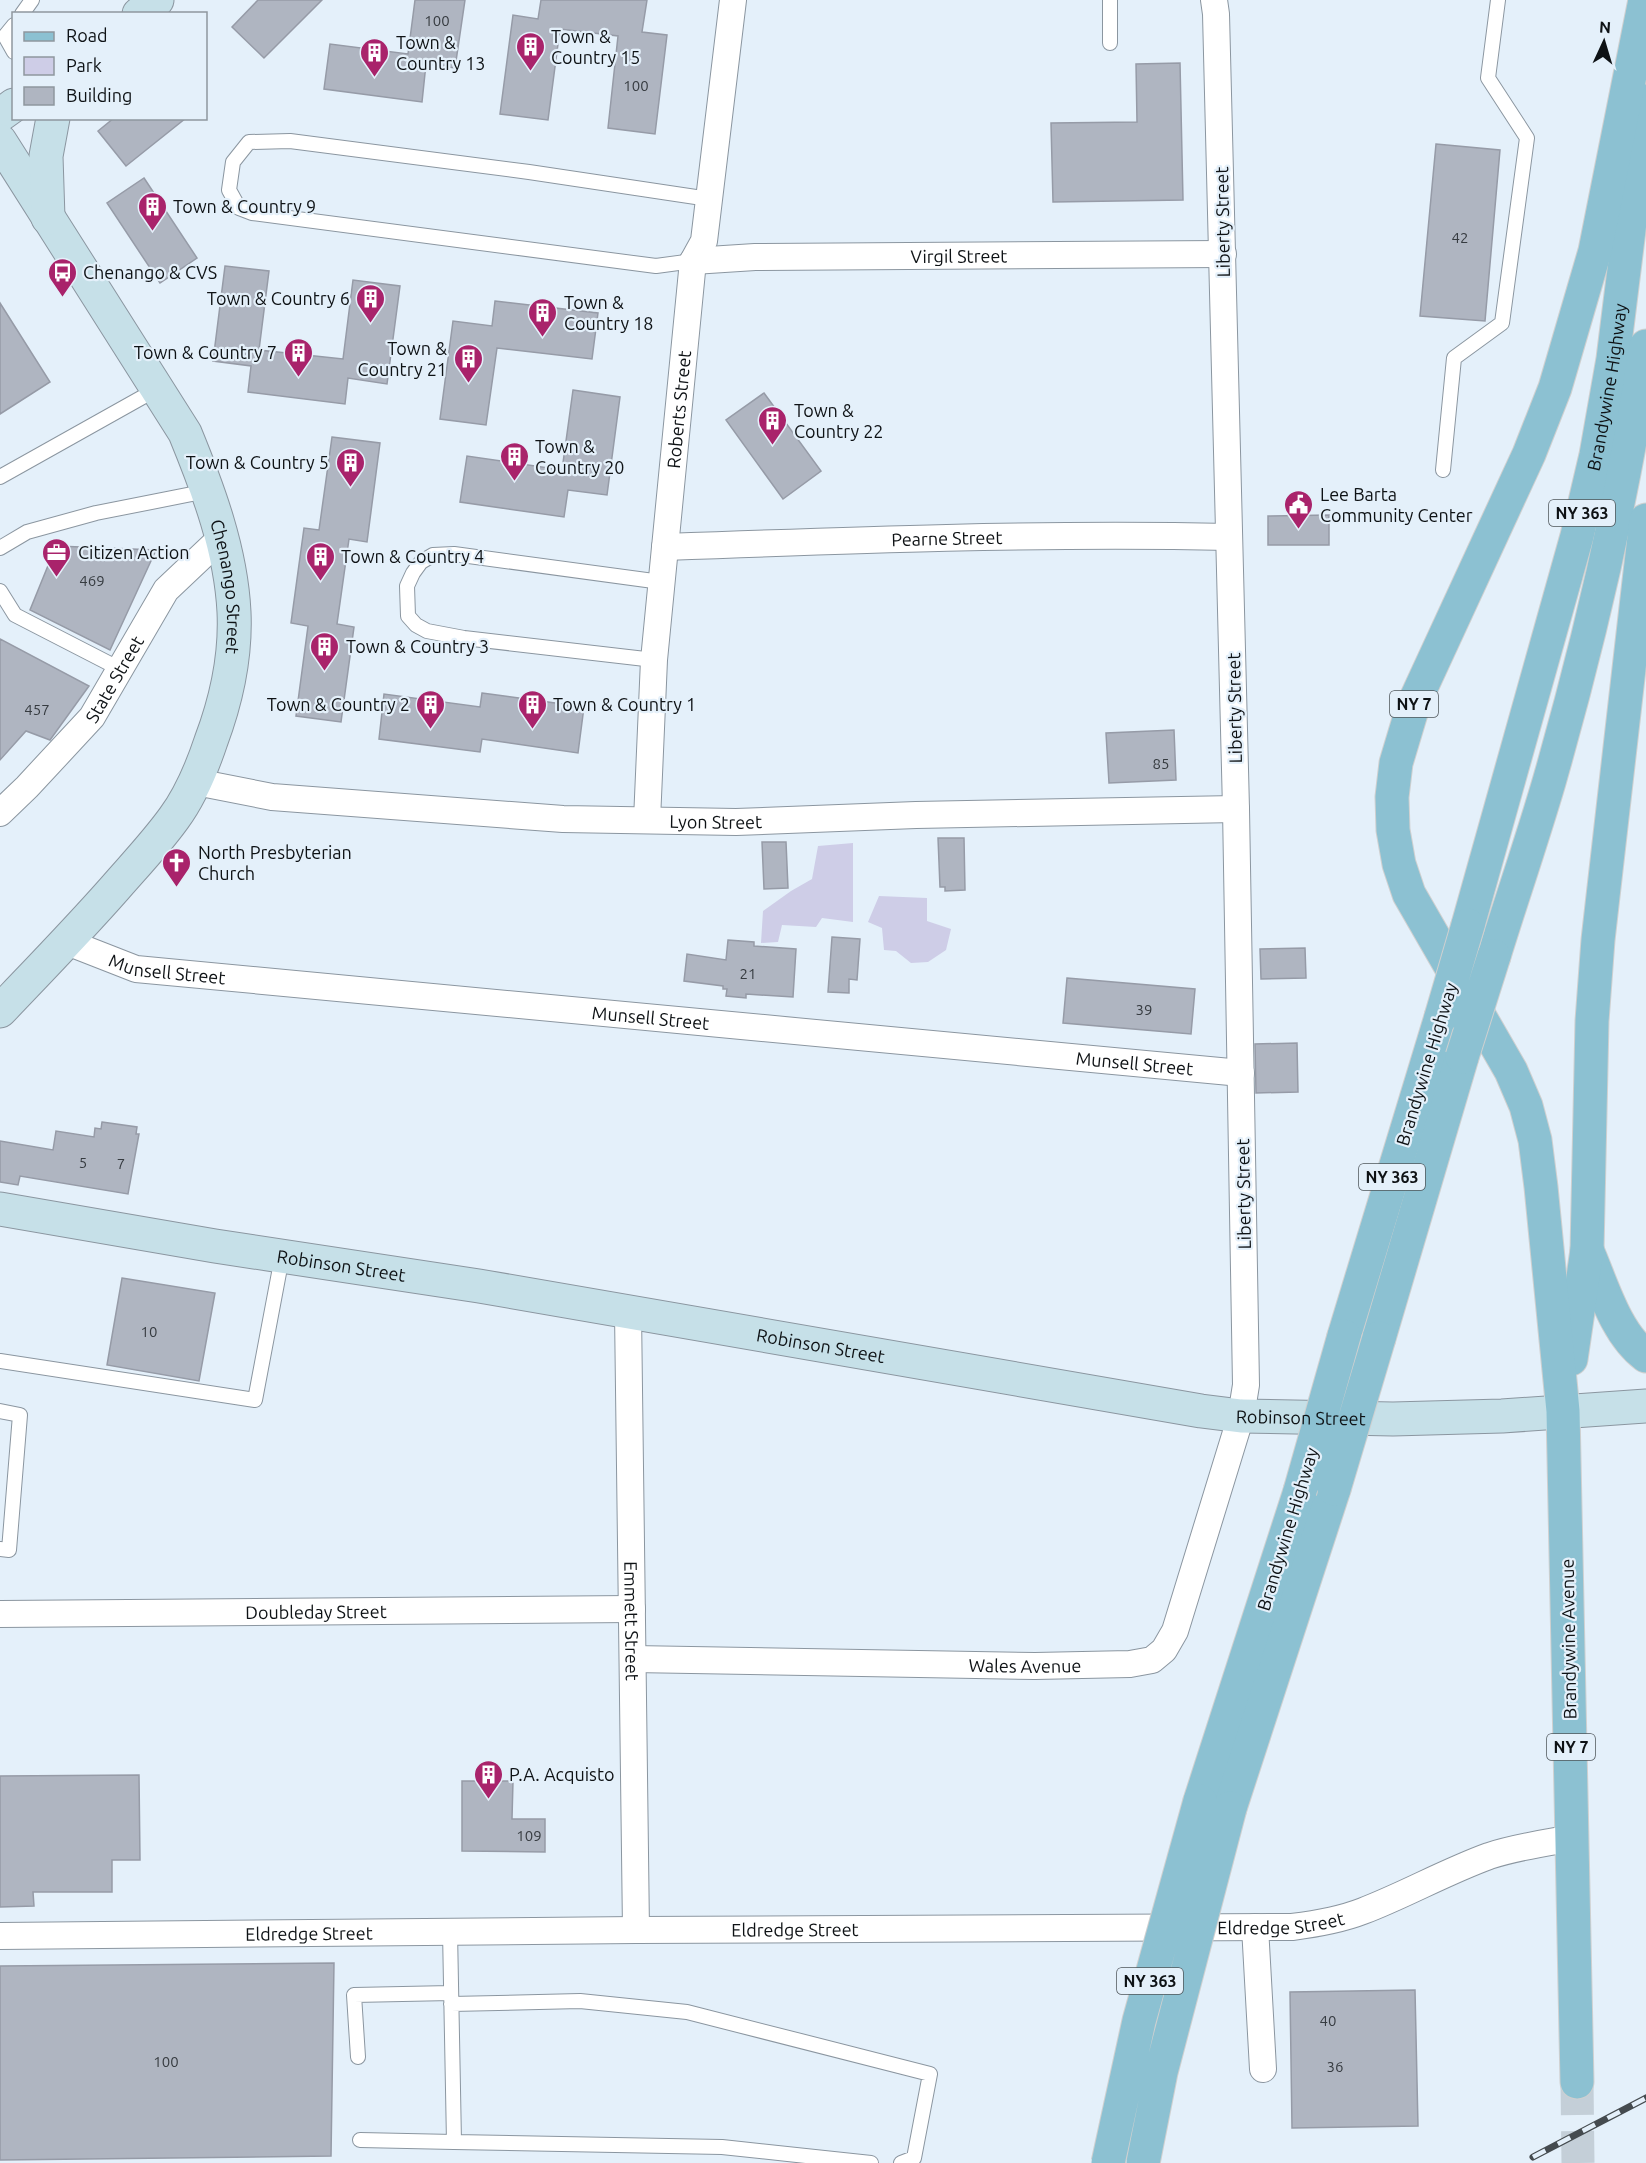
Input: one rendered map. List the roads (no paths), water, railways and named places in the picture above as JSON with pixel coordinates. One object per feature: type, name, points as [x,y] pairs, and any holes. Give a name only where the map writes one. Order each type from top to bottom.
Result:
[{"type":"main road","name":"NY 7","points":[[1563,1411],[1541,1187],[1535,1140],[1526,1106],[1511,1071],[1409,894],[1398,864],[1393,830],[1392,797],[1396,763],[1414,703],[1529,454],[1555,388],[1595,251],[1645,0]]},
{"type":"main road","name":"Brandywine Highway","points":[[1143,2163],[1215,1805],[1344,1336],[1468,925],[1577,536],[1596,455],[1613,359],[1646,90]]},
{"type":"main road","name":"Brandywine Highway","points":[[1108,2163],[1139,2021],[1215,1805],[1334,1489],[1462,1057],[1549,781],[1588,630],[1622,483],[1646,346]]},
{"type":"main road","name":"NY 7","points":[[1563,1411],[1587,1250],[1592,1021],[1598,940],[1646,520]]},
{"type":"main road","points":[[1587,1250],[1622,1330],[1634,1346],[1646,1356]]},
{"type":"main road","name":"Brandywine Avenue","points":[[1563,1411],[1574,1838],[1577,2082]]},
{"type":"street","name":"Roberts Street","points":[[647,820],[654,660],[693,261],[704,241],[733,0]]},
{"type":"street","name":"Liberty Street","points":[[1214,0],[1223,254],[1236,809],[1246,1385],[1241,1416]]},
{"type":"street","points":[[48,220],[46,156],[53,120]]},
{"type":"street","name":"Chenango Street","points":[[0,141],[185,433],[207,491],[221,538],[234,612],[231,658],[222,712],[196,782],[174,818],[151,848],[67,942],[0,1011]]},
{"type":"street","name":"Virgil Street","points":[[693,261],[755,257],[1223,254]]},
{"type":"street","name":"Pearne Street","points":[[665,548],[846,540],[1112,534],[1229,537]]},
{"type":"street","name":"State Street","points":[[0,813],[92,717],[166,590],[221,538]]},
{"type":"street","name":"Lyon Street","points":[[196,782],[272,797],[563,819],[736,822],[916,815],[1236,809]]},
{"type":"street","name":"Munsell Street","points":[[67,942],[136,969],[1241,1073]]},
{"type":"street","name":"Robinson Street","points":[[0,1209],[282,1257],[479,1286],[1177,1407],[1241,1416],[1393,1419],[1502,1416],[1646,1406]]},
{"type":"street","name":"Emmett Street","points":[[628,1312],[636,1930]]},
{"type":"street","name":"Wales Avenue","points":[[633,1659],[1035,1666],[1130,1664],[1152,1660],[1164,1650],[1175,1631],[1241,1416]]},
{"type":"street","name":"Doubleday Street","points":[[0,1614],[632,1609]]},
{"type":"street","name":"Eldredge Street","points":[[0,1936],[1292,1927],[1330,1922],[1363,1911],[1490,1856],[1523,1846],[1574,1838]]},
{"type":"street","points":[[1256,1927],[1263,2069]]},
{"type":"lane","points":[[1110,0],[1110,43]]},
{"type":"lane","points":[[1443,470],[1454,358],[1503,324],[1527,138],[1488,78],[1498,0]]},
{"type":"lane","points":[[12,27],[5,36],[12,48]]},
{"type":"lane","points":[[693,261],[656,266],[252,213],[239,208],[229,190],[233,162],[249,142],[290,141],[529,172],[709,199]]},
{"type":"lane","points":[[0,477],[157,389]]},
{"type":"lane","points":[[0,548],[27,532],[96,513],[207,491]]},
{"type":"lane","points":[[654,660],[464,638],[428,631],[416,625],[408,616],[407,586],[421,562],[433,555],[454,554],[661,582]]},
{"type":"lane","points":[[0,592],[15,615],[120,669]]},
{"type":"lane","points":[[0,1361],[255,1400],[282,1257]]},
{"type":"lane","points":[[0,1411],[20,1415],[9,1550],[0,1549]]},
{"type":"lane","points":[[450,1932],[454,2142]]},
{"type":"lane","points":[[358,2056],[354,1995],[580,2001],[687,2012],[930,2074],[914,2158],[901,2163]]},
{"type":"lane","points":[[360,2140],[722,2146],[871,2163]]},
{"type":"tunnel","points":[[1577,2082],[1578,2163]]},
{"type":"railway","points":[[1533,2157],[1646,2098]]},
{"type":"place","name":"Town & Country 15","points":[[530,72]]},
{"type":"place","name":"Town & Country 13","points":[[375,78]]},
{"type":"place","name":"Town & Country 9","points":[[152,232]]},
{"type":"place","name":"Chenango & CVS","points":[[62,298]]},
{"type":"place","name":"Town & Country 6","points":[[371,324]]},
{"type":"place","name":"Town & Country 18","points":[[543,338]]},
{"type":"place","name":"Town & Country 7","points":[[298,378]]},
{"type":"place","name":"Town & Country 21","points":[[468,384]]},
{"type":"place","name":"Town & Country 22","points":[[773,446]]},
{"type":"place","name":"Town & Country 20","points":[[514,482]]},
{"type":"place","name":"Town & Country 5","points":[[350,488]]},
{"type":"place","name":"Lee Barta Community Center","points":[[1299,530]]},
{"type":"place","name":"Citizen Action","points":[[57,578]]},
{"type":"place","name":"Town & Country 4","points":[[320,582]]},
{"type":"place","name":"Town & Country 3","points":[[325,672]]},
{"type":"place","name":"Town & Country 2","points":[[431,730]]},
{"type":"place","name":"Town & Country 1","points":[[532,730]]},
{"type":"place","name":"North Presbyterian Church","points":[[177,888]]},
{"type":"place","name":"P.A. Acquisto","points":[[488,1800]]}]
